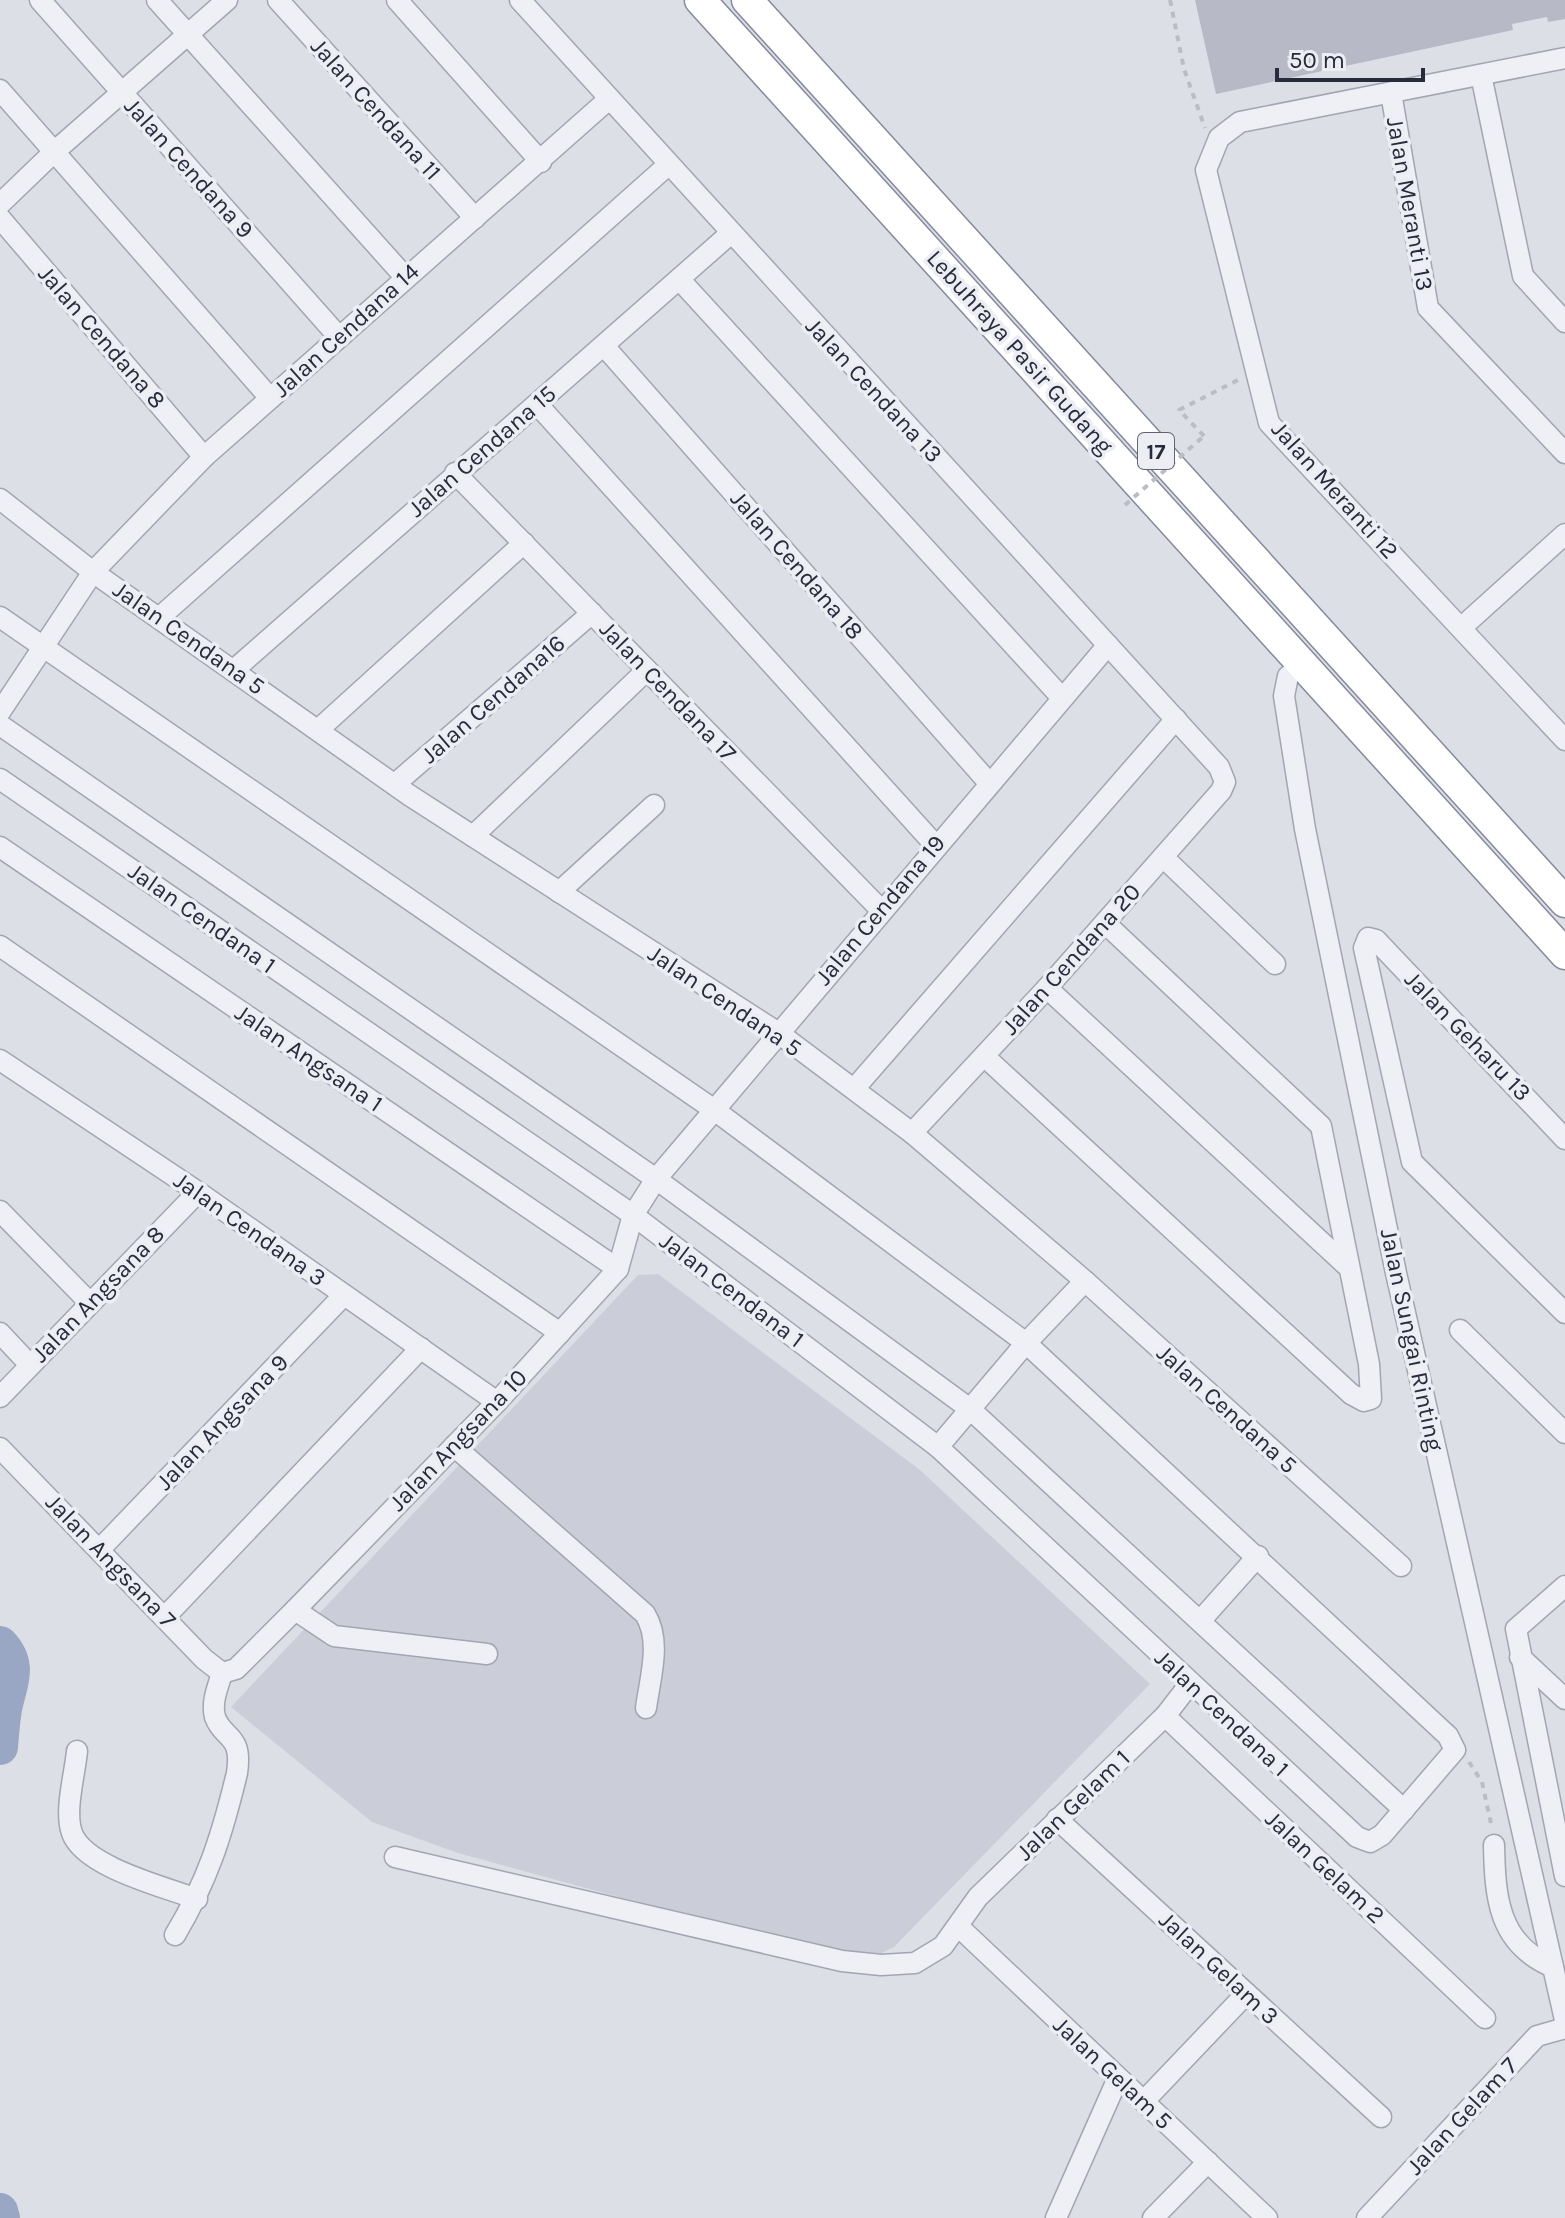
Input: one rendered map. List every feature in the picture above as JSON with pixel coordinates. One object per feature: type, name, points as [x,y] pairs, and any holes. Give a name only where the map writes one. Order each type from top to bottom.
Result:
[{"type":"highway","name":"Lebuhraya Pasir Gudang","points":[[700,0],[1565,954]]},
{"type":"highway","name":"Lebuhraya Pasir Gudang","points":[[747,0],[1565,902]]},
{"type":"street","name":"Jalan Cendana 9","points":[[40,0],[338,336]]},
{"type":"street","points":[[157,0],[405,277]]},
{"type":"street","points":[[0,204],[54,152],[227,0]]},
{"type":"street","name":"Jalan Cendana 11","points":[[278,0],[475,218]]},
{"type":"street","points":[[397,0],[541,162]]},
{"type":"street","name":"Jalan Cendana 13","points":[[520,0],[730,234],[1176,719],[1219,767],[1225,782]]},
{"type":"street","points":[[1217,142],[1240,122],[1565,58]]},
{"type":"street","points":[[1481,75],[1523,276],[1565,322]]},
{"type":"street","points":[[0,90],[270,398]]},
{"type":"street","name":"Jalan Meranti 13","points":[[1391,93],[1428,308],[1565,453]]},
{"type":"street","name":"Jalan Cendana 14","points":[[0,712],[93,572],[204,457],[609,99]]},
{"type":"street","name":"Jalan Meranti 12","points":[[1217,142],[1206,170],[1269,423],[1565,740]]},
{"type":"street","points":[[160,617],[668,165]]},
{"type":"street","name":"Jalan Cendana 8","points":[[0,218],[204,457]]},
{"type":"street","name":"Jalan Cendana 15","points":[[235,669],[730,234]]},
{"type":"street","points":[[680,280],[1062,698]]},
{"type":"street","name":"Jalan Cendana 18","points":[[604,346],[989,783]]},
{"type":"street","points":[[537,404],[936,846]]},
{"type":"street","name":"Jalan Cendana 17","points":[[455,473],[881,910]]},
{"type":"street","name":"Jalan Cendana 5","points":[[0,499],[93,572],[395,784],[777,1032],[912,1133],[1085,1281],[1401,1566]]},
{"type":"street","points":[[1462,627],[1565,534]]},
{"type":"street","points":[[319,729],[524,543]]},
{"type":"street","name":"Jalan Cendana16","points":[[395,784],[592,613]]},
{"type":"street","points":[[0,617],[713,1109],[1026,1343],[1448,1736],[1455,1750]]},
{"type":"street","name":"Jalan Cendana 19","points":[[656,1179],[777,1032],[1108,645]]},
{"type":"street","name":"Jalan Sungai Rinting","points":[[1302,665],[1288,676],[1284,696],[1305,829],[1396,1273],[1565,2020]]},
{"type":"street","points":[[473,836],[647,670]]},
{"type":"street","points":[[854,1089],[1176,719]]},
{"type":"street","name":"Jalan Cendana 1","points":[[0,725],[656,1179],[970,1409],[1404,1810]]},
{"type":"street","name":"Jalan Cendana 1","points":[[0,779],[633,1215],[938,1447],[1189,1685],[1357,1837],[1370,1842],[1382,1835],[1455,1750]]},
{"type":"street","name":"Jalan Cendana 20","points":[[912,1133],[1105,923],[1221,791],[1225,782]]},
{"type":"street","points":[[559,892],[654,805]]},
{"type":"street","name":"Jalan Angsana 1","points":[[0,847],[618,1269]]},
{"type":"street","points":[[1163,857],[1275,964]]},
{"type":"street","points":[[984,1056],[1351,1394],[1364,1401],[1371,1399],[1373,1390],[1321,1126],[1105,923]]},
{"type":"street","name":"Jalan Geharu 13","points":[[1565,1139],[1376,940],[1368,938],[1364,948],[1412,1162],[1565,1313]]},
{"type":"street","points":[[0,946],[560,1333]]},
{"type":"street","points":[[1047,988],[1346,1265]]},
{"type":"street","name":"Jalan Cendana 3","points":[[0,1060],[198,1192],[497,1402]]},
{"type":"street","name":"Jalan Angsana 10","points":[[222,1673],[236,1669],[295,1610],[497,1402],[618,1269],[633,1215],[656,1179]]},
{"type":"street","name":"Jalan Angsana 8","points":[[0,1397],[198,1192]]},
{"type":"street","points":[[0,1211],[89,1302]]},
{"type":"street","points":[[938,1447],[1026,1343],[1085,1281]]},
{"type":"street","name":"Jalan Angsana 9","points":[[100,1549],[344,1295]]},
{"type":"street","points":[[1460,1330],[1565,1433]]},
{"type":"street","points":[[0,1333],[30,1365]]},
{"type":"street","points":[[165,1617],[421,1348]]},
{"type":"street","points":[[454,1446],[645,1614],[653,1626],[655,1642],[646,1708]]},
{"type":"street","name":"Jalan Angsana 7","points":[[0,1448],[222,1673]]},
{"type":"street","points":[[1200,1621],[1258,1556]]},
{"type":"street","points":[[1565,1586],[1516,1629],[1560,1834],[1565,1876]]},
{"type":"street","points":[[295,1610],[334,1636],[487,1654]]},
{"type":"street","points":[[1520,1657],[1565,1699]]},
{"type":"street","points":[[175,1935],[197,1899],[217,1853],[239,1761],[234,1741],[214,1713],[214,1698],[222,1673]]},
{"type":"street","name":"Jalan Gelam 1","points":[[395,1857],[863,1964],[915,1963],[943,1946],[978,1897],[1165,1716],[1189,1685]]},
{"type":"street","name":"Jalan Gelam 2","points":[[1165,1716],[1485,2018]]},
{"type":"street","points":[[77,1751],[70,1821],[72,1834],[80,1845],[95,1859],[197,1899]]},
{"type":"street","name":"Jalan Gelam 3","points":[[1057,1819],[1381,2117]]},
{"type":"street","points":[[1494,1845],[1495,1896],[1500,1915],[1534,1959],[1553,1967]]},
{"type":"street","name":"Jalan Gelam 5","points":[[959,1927],[1267,2218]]},
{"type":"street","points":[[1144,2101],[1246,1994]]},
{"type":"street","name":"Jalan Gelam 7","points":[[1375,2215],[1537,2036],[1565,2028]]},
{"type":"street","points":[[1056,2218],[1118,2078]]},
{"type":"street","points":[[1153,2218],[1208,2162]]},
{"type":"path","points":[[1170,0],[1192,96],[1217,142]]},
{"type":"path","points":[[1125,505],[1204,436],[1179,410],[1256,371]]},
{"type":"path","points":[[1455,1750],[1471,1764],[1482,1782],[1494,1845]]},
{"type":"shaded area","points":[[658,1274],[920,1470],[1150,1684],[894,1947],[874,1957],[850,1960],[458,1853],[372,1822],[231,1707],[638,1275]]},
{"type":"building","points":[[1195,0],[1565,0],[1565,19],[1548,22],[1547,17],[1512,24],[1513,30],[1216,94]]},
{"type":"waterway","points":[[0,1644],[12,1667],[0,1747]]},
{"type":"waterway","points":[[0,2211],[2,2218]]}]
